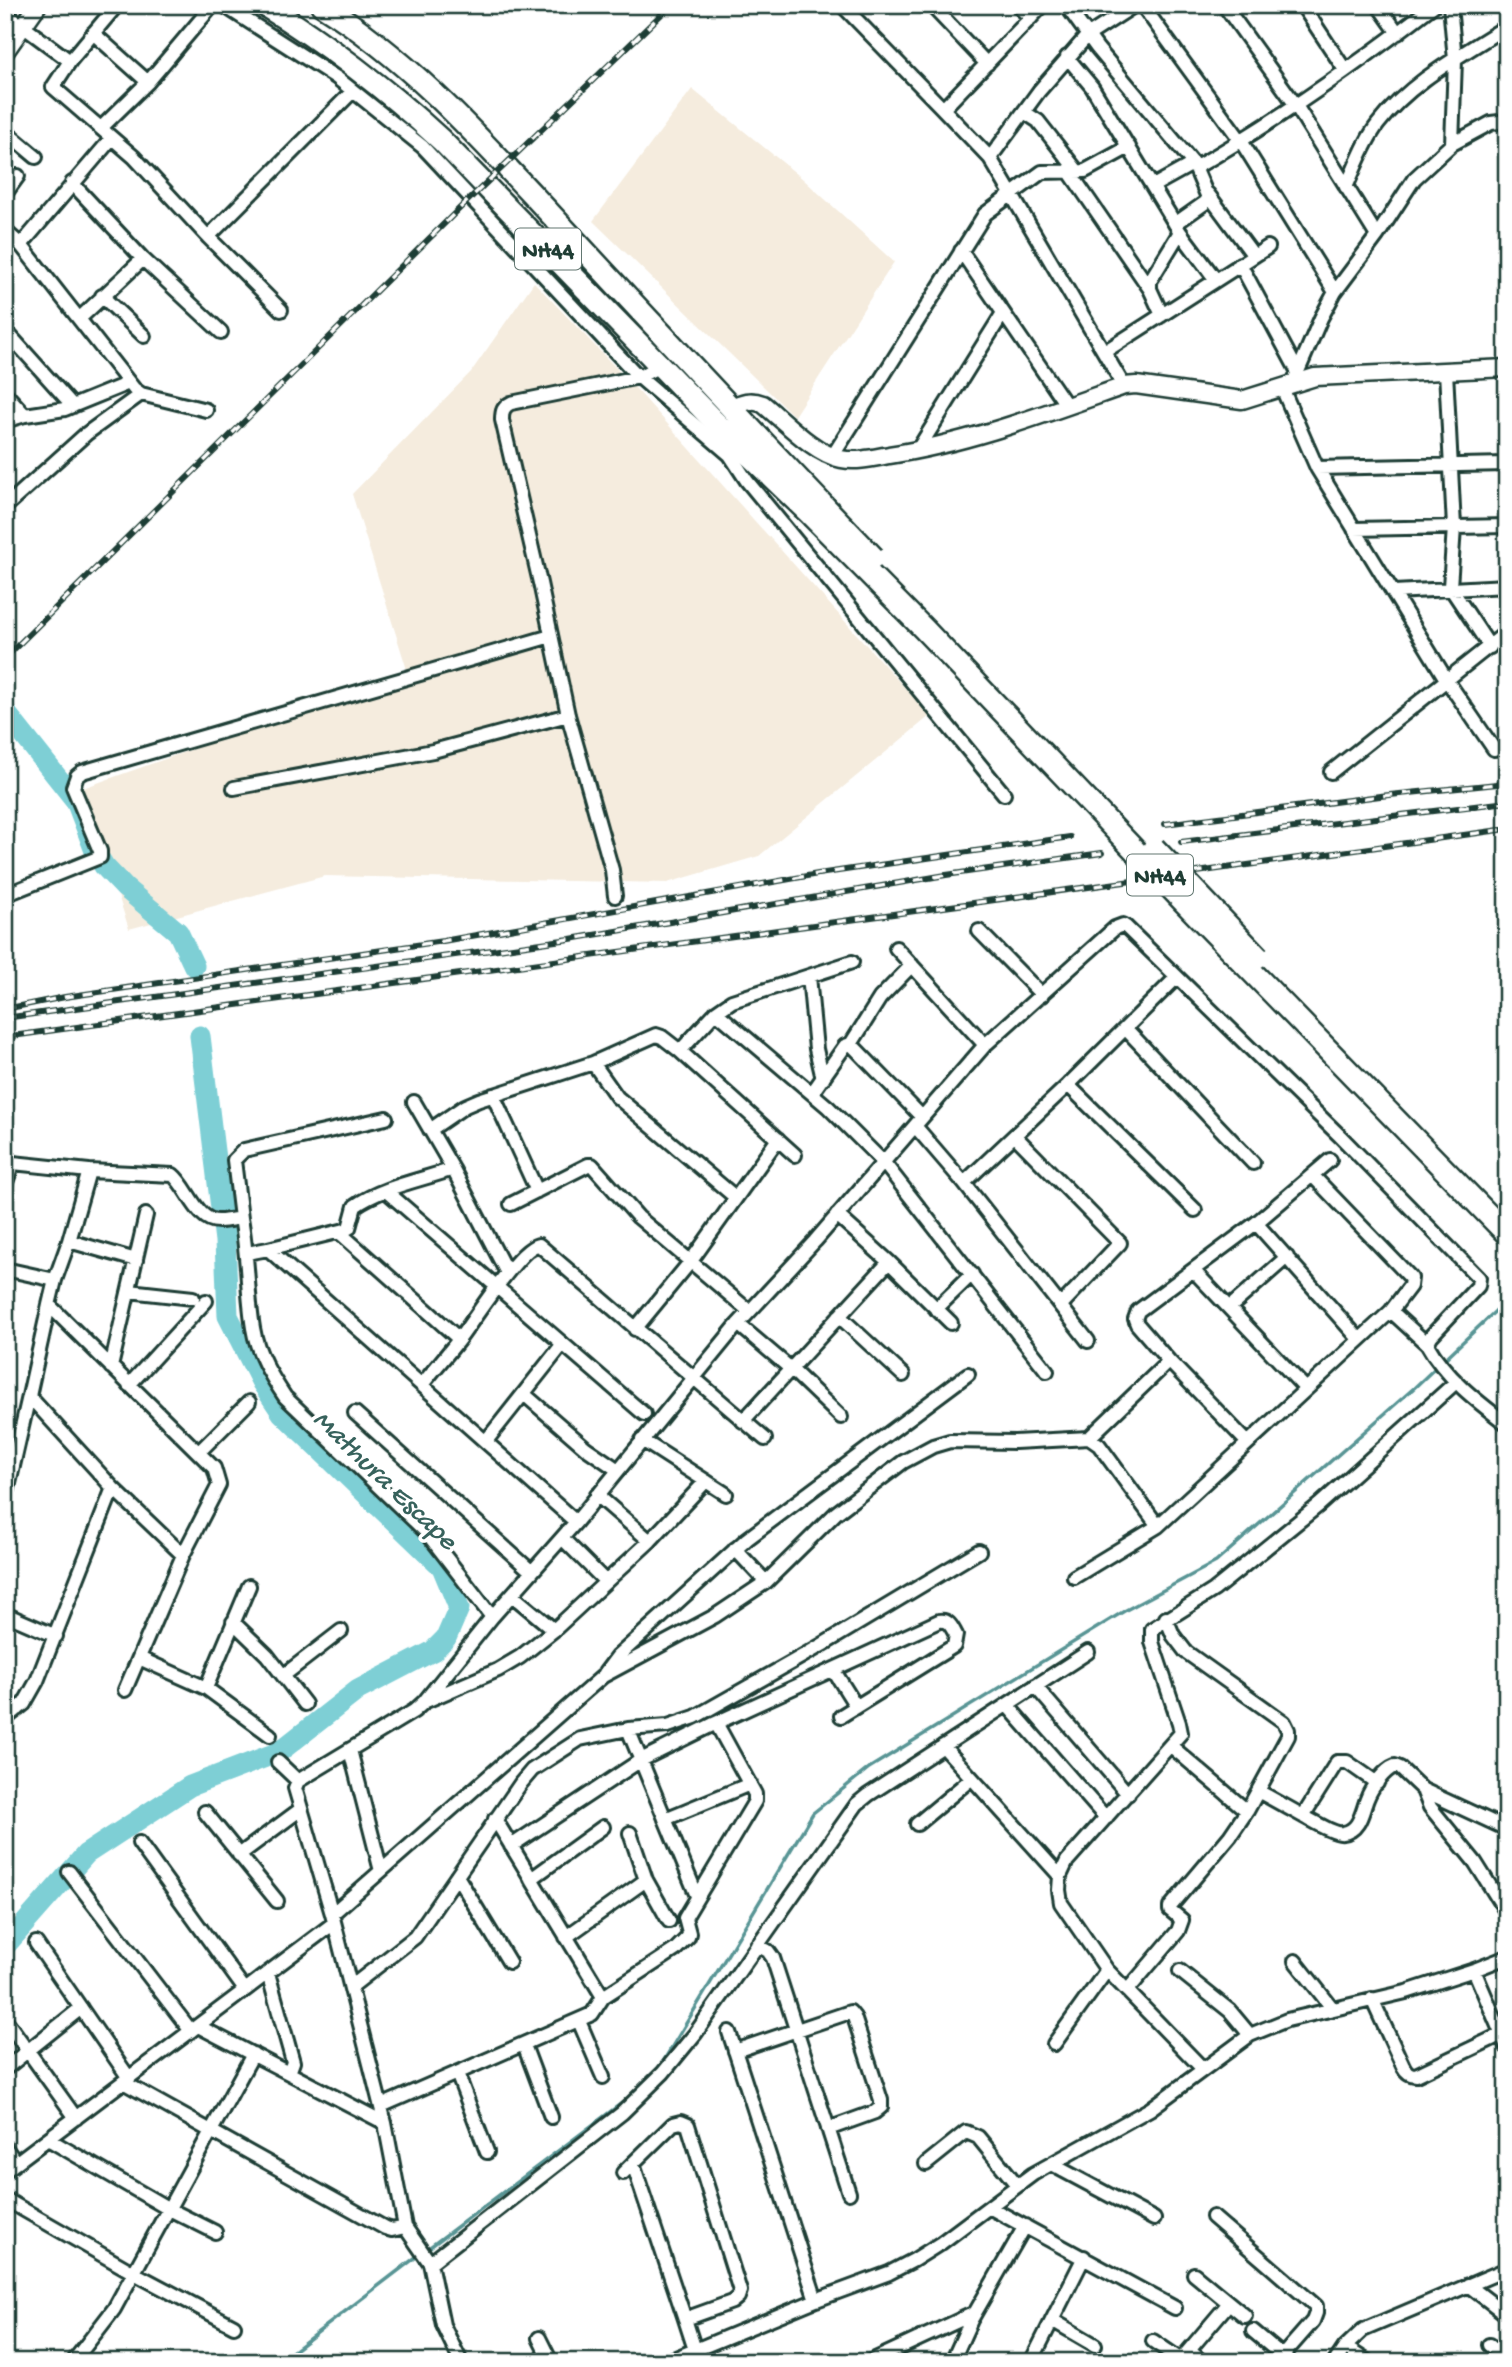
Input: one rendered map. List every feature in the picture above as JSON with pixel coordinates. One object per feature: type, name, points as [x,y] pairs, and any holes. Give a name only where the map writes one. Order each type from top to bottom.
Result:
[{"type":"highway","name":"NH44","points":[[264,5],[319,39],[397,99],[441,140],[660,366],[818,512],[1507,1214]]},
{"type":"highway","name":"NH44","points":[[322,5],[409,72],[478,137],[730,408],[818,512],[924,629],[1184,902],[1507,1234]]},
{"type":"street","points":[[5,52],[38,5]]},
{"type":"street","points":[[117,5],[70,61],[53,87],[134,158],[281,310]]},
{"type":"street","points":[[101,128],[148,82],[213,5]]},
{"type":"street","points":[[223,5],[353,91],[423,147],[639,377],[730,455],[756,492],[1004,794]]},
{"type":"street","points":[[842,5],[990,158],[1124,386]]},
{"type":"street","points":[[931,5],[986,64]]},
{"type":"street","points":[[1017,5],[1031,18]]},
{"type":"street","points":[[943,109],[1043,5]]},
{"type":"street","points":[[1066,5],[1087,36],[1197,169],[1208,194],[1254,256]]},
{"type":"street","points":[[990,158],[1067,57],[1087,36],[1135,5]]},
{"type":"street","points":[[1142,5],[1241,141],[1335,292]]},
{"type":"street","points":[[1224,5],[1295,104],[1377,236]]},
{"type":"street","points":[[1303,5],[1345,70]]},
{"type":"street","points":[[1378,5],[1398,33]]},
{"type":"street","points":[[1197,169],[1345,70],[1434,5]]},
{"type":"street","points":[[1450,5],[1455,60],[1451,144]]},
{"type":"street","points":[[5,13],[70,61]]},
{"type":"street","points":[[1346,187],[1380,121],[1421,82],[1507,26]]},
{"type":"street","points":[[93,33],[148,82]]},
{"type":"street","points":[[1067,57],[1092,87],[1178,228],[1216,280]]},
{"type":"street","points":[[208,237],[353,91]]},
{"type":"street","points":[[1024,112],[1038,121],[1073,172],[1150,289],[1162,315]]},
{"type":"street","points":[[1291,381],[1335,292],[1377,236],[1413,179],[1451,144],[1491,123],[1507,121]]},
{"type":"street","points":[[5,131],[36,157]]},
{"type":"street","points":[[21,245],[112,138]]},
{"type":"street","points":[[832,457],[985,214],[1042,172],[1073,172],[1091,168],[1129,147]]},
{"type":"street","points":[[1153,186],[1189,166],[1197,169]]},
{"type":"street","points":[[5,194],[18,176]]},
{"type":"street","points":[[72,183],[143,259],[221,332]]},
{"type":"street","points":[[1150,289],[1152,275],[1178,228],[1207,203],[1208,194]]},
{"type":"street","points":[[5,231],[21,245],[129,383],[141,394],[206,410]]},
{"type":"street","points":[[1104,352],[1268,247]]},
{"type":"street","points":[[961,251],[1067,406]]},
{"type":"street","points":[[79,319],[143,259]]},
{"type":"street","points":[[1240,264],[1291,381],[1317,468],[1446,679],[1494,749]]},
{"type":"street","points":[[102,296],[145,336]]},
{"type":"street","points":[[917,451],[1003,313]]},
{"type":"street","points":[[5,330],[73,406]]},
{"type":"street","points":[[615,896],[612,870],[568,715],[502,412],[505,406],[511,403],[639,377],[660,366]]},
{"type":"street","points":[[730,408],[744,401],[763,404],[814,446],[832,457],[856,460],[917,451],[1046,415],[1124,386],[1136,385],[1242,400],[1291,381],[1330,376],[1507,368]]},
{"type":"street","points":[[1446,371],[1454,527],[1450,587],[1490,647]]},
{"type":"street","points":[[5,421],[73,406],[129,383]]},
{"type":"street","points":[[5,393],[24,415]]},
{"type":"street","points":[[5,507],[86,434],[141,394]]},
{"type":"street","points":[[1317,468],[1507,464]]},
{"type":"street","points":[[1354,529],[1507,526]]},
{"type":"street","points":[[1394,592],[1507,586]]},
{"type":"street","points":[[1331,772],[1507,632]]},
{"type":"street","points":[[5,895],[98,858],[100,851],[73,787],[77,776],[82,772],[551,636]]},
{"type":"street","points":[[234,788],[433,751],[568,715]]},
{"type":"street","points":[[461,2362],[443,2325],[428,2260],[407,2232],[385,2123],[351,1987],[295,1788],[298,1781],[414,1711],[424,1702],[749,1311],[815,1241],[985,1045],[1115,928],[1123,925],[1340,1136],[1479,1278],[1478,1286],[1431,1336],[1430,1349]]},
{"type":"street","points":[[979,931],[1042,995]]},
{"type":"street","points":[[896,948],[985,1045]]},
{"type":"street","points":[[680,1051],[716,1012],[732,1001],[852,962]]},
{"type":"street","points":[[813,1093],[845,1046],[851,1044],[880,998],[912,965]]},
{"type":"street","points":[[809,976],[816,1049],[823,1079]]},
{"type":"street","points":[[964,1183],[1177,977]]},
{"type":"street","points":[[716,1012],[813,1093],[884,1163],[1047,1371]]},
{"type":"street","points":[[1126,1029],[1253,1163]]},
{"type":"street","points":[[430,1130],[465,1106],[593,1063],[651,1036],[662,1037],[680,1051],[795,1155]]},
{"type":"street","points":[[851,1044],[918,1122],[1088,1341]]},
{"type":"street","points":[[593,1063],[617,1097],[735,1197]]},
{"type":"street","points":[[1068,1085],[1195,1210]]},
{"type":"street","points":[[493,1096],[537,1191]]},
{"type":"street","points":[[414,1102],[453,1169],[507,1273]]},
{"type":"street","points":[[386,1118],[244,1150],[234,1160],[238,1219],[247,1253],[253,1329],[262,1357],[285,1397],[427,1533],[492,1617]]},
{"type":"street","points":[[1015,1136],[1120,1243],[1060,1306]]},
{"type":"street","points":[[635,1329],[691,1261],[778,1139]]},
{"type":"street","points":[[1248,1443],[1169,1361],[1137,1324],[1136,1315],[1256,1223],[1330,1160]]},
{"type":"street","points":[[5,1185],[9,1163],[89,1171],[173,1175],[205,1217],[217,1222],[238,1219]]},
{"type":"street","points":[[511,1204],[588,1164],[592,1165],[629,1209],[749,1311]]},
{"type":"street","points":[[247,1253],[349,1228],[355,1206],[386,1191],[453,1169]]},
{"type":"street","points":[[5,1501],[55,1280],[89,1171]]},
{"type":"street","points":[[1074,1577],[1158,1526],[1391,1311],[1410,1286],[1411,1278],[1313,1176]]},
{"type":"street","points":[[386,1191],[644,1414]]},
{"type":"street","points":[[111,1367],[146,1215]]},
{"type":"street","points":[[837,1215],[951,1323]]},
{"type":"street","points":[[1256,1223],[1359,1339]]},
{"type":"street","points":[[339,1232],[459,1339]]},
{"type":"street","points":[[69,1241],[136,1260]]},
{"type":"street","points":[[422,1385],[507,1273],[532,1246],[539,1245],[765,1440]]},
{"type":"street","points":[[268,1249],[576,1522]]},
{"type":"street","points":[[1229,1308],[1287,1257]]},
{"type":"street","points":[[743,1421],[889,1262]]},
{"type":"street","points":[[5,1269],[55,1280]]},
{"type":"street","points":[[1194,1270],[1305,1388]]},
{"type":"street","points":[[936,1310],[972,1274]]},
{"type":"street","points":[[128,1291],[192,1298]]},
{"type":"street","points":[[129,1385],[206,1301]]},
{"type":"street","points":[[49,1305],[200,1452],[214,1468],[219,1485],[183,1555],[125,1690]]},
{"type":"street","points":[[1391,1311],[1430,1349],[1457,1382],[1507,1424]]},
{"type":"street","points":[[839,1316],[903,1375]]},
{"type":"street","points":[[738,1324],[791,1369],[841,1417]]},
{"type":"street","points":[[486,1441],[562,1345]]},
{"type":"street","points":[[1089,1438],[1169,1361]]},
{"type":"street","points":[[5,2171],[268,1973],[603,1676],[617,1657],[735,1549],[968,1374]]},
{"type":"street","points":[[1203,2069],[1107,1970],[1061,1903],[1060,1876],[1067,1861],[1181,1733],[1150,1635],[1152,1629],[1214,1590],[1319,1505],[1457,1382]]},
{"type":"street","points":[[524,1394],[586,1448],[618,1470]]},
{"type":"street","points":[[29,1396],[113,1488],[183,1555]]},
{"type":"street","points":[[200,1452],[249,1402]]},
{"type":"street","points":[[355,1413],[532,1572]]},
{"type":"street","points":[[603,1676],[715,1616],[765,1581],[836,1513],[903,1462],[933,1446],[950,1441],[1015,1442],[1089,1438],[1099,1445],[1158,1526]]},
{"type":"street","points":[[642,1440],[726,1494]]},
{"type":"street","points":[[424,1702],[509,1664],[554,1630],[650,1541],[706,1481]]},
{"type":"street","points":[[5,1719],[24,1704],[37,1681],[113,1488]]},
{"type":"street","points":[[597,1495],[650,1541]]},
{"type":"street","points":[[562,1538],[606,1582]]},
{"type":"street","points":[[735,1549],[765,1581]]},
{"type":"street","points":[[351,1987],[415,1937],[521,1783],[546,1760],[580,1739],[668,1726],[695,1717],[979,1551]]},
{"type":"street","points":[[206,1688],[248,1586]]},
{"type":"street","points":[[512,1595],[554,1630]]},
{"type":"street","points":[[5,1614],[55,1636]]},
{"type":"street","points":[[1127,1991],[1178,1931],[1182,1920],[1170,1910],[1172,1903],[1230,1836],[1247,1811],[1288,1735],[1284,1722],[1186,1652],[1172,1635],[1166,1618]]},
{"type":"street","points":[[511,1846],[641,1760],[939,1621],[949,1623],[956,1635],[954,1646],[841,1716]]},
{"type":"street","points":[[233,1622],[284,1675],[305,1704]]},
{"type":"street","points":[[284,1675],[341,1631]]},
{"type":"street","points":[[428,2260],[643,2094],[695,2034],[857,1804],[1088,1652]]},
{"type":"street","points":[[139,1658],[206,1688],[270,1735]]},
{"type":"street","points":[[834,1671],[856,1706]]},
{"type":"street","points":[[1035,1686],[1128,1794]]},
{"type":"street","points":[[5,1701],[18,1709]]},
{"type":"street","points":[[1007,1704],[1106,1818]]},
{"type":"street","points":[[381,2106],[592,2014],[603,1997],[675,1950],[688,1937],[685,1918],[751,1808],[755,1794],[716,1723]]},
{"type":"street","points":[[628,1730],[697,1896]]},
{"type":"street","points":[[943,1746],[1060,1876]]},
{"type":"street","points":[[1171,1746],[1247,1811]]},
{"type":"street","points":[[350,1749],[381,1871]]},
{"type":"street","points":[[278,1762],[298,1781]]},
{"type":"street","points":[[1303,1816],[1337,1762],[1348,1762],[1377,1783]]},
{"type":"street","points":[[1258,1790],[1303,1816],[1344,1833],[1360,1819],[1367,1799],[1377,1783],[1389,1768],[1395,1766],[1423,1790],[1507,1829]]},
{"type":"street","points":[[917,1824],[971,1779]]},
{"type":"street","points":[[665,1819],[750,1784]]},
{"type":"street","points":[[1423,1790],[1430,1807],[1475,1862],[1507,1913]]},
{"type":"street","points":[[239,1854],[301,1809]]},
{"type":"street","points":[[205,1811],[277,1901]]},
{"type":"street","points":[[495,1819],[603,1997]]},
{"type":"street","points":[[531,1879],[603,1827]]},
{"type":"street","points":[[630,1833],[646,1880],[669,1921]]},
{"type":"street","points":[[139,1843],[245,1990]]},
{"type":"street","points":[[69,1872],[195,2028],[253,2054],[385,2123]]},
{"type":"street","points":[[457,1876],[509,1962]]},
{"type":"street","points":[[566,1937],[646,1880]]},
{"type":"street","points":[[36,1943],[126,2080],[211,2132],[385,2228],[407,2232]]},
{"type":"street","points":[[757,1945],[768,1951],[773,1958],[849,2193]]},
{"type":"street","points":[[666,2362],[889,2273],[942,2243],[1017,2185],[1150,2109],[1250,2035],[1287,2020],[1406,1992],[1507,1957]]},
{"type":"street","points":[[1294,1961],[1333,2009]]},
{"type":"street","points":[[1054,2044],[1107,1970]]},
{"type":"street","points":[[1474,1970],[1507,2047]]},
{"type":"street","points":[[1180,1972],[1230,2011],[1250,2035]]},
{"type":"street","points":[[268,1973],[293,2062],[289,2073]]},
{"type":"street","points":[[1372,1999],[1406,2072],[1411,2075],[1500,2035]]},
{"type":"street","points":[[5,2069],[81,2008]]},
{"type":"street","points":[[735,2051],[850,2012],[854,2017],[881,2107],[875,2112],[828,2129]]},
{"type":"street","points":[[5,2019],[76,2118]]},
{"type":"street","points":[[579,2021],[603,2077]]},
{"type":"street","points":[[729,2032],[816,2300]]},
{"type":"street","points":[[524,2045],[551,2117]]},
{"type":"street","points":[[73,2362],[114,2309],[253,2054]]},
{"type":"street","points":[[457,2073],[486,2152]]},
{"type":"street","points":[[685,2319],[732,2302],[740,2291],[688,2125],[681,2122],[673,2124],[628,2168],[695,2350]]},
{"type":"street","points":[[926,2164],[961,2136],[972,2133],[1017,2185]]},
{"type":"street","points":[[48,2139],[215,2232]]},
{"type":"street","points":[[5,2147],[16,2163]]},
{"type":"street","points":[[1051,2164],[1154,2218]]},
{"type":"street","points":[[5,2199],[134,2273],[234,2326]]},
{"type":"street","points":[[989,2207],[1175,2308]]},
{"type":"street","points":[[1213,2217],[1316,2306],[1313,2321],[1283,2360],[1253,2331]]},
{"type":"street","points":[[952,2362],[975,2313],[1025,2226]]},
{"type":"street","points":[[1031,2362],[1084,2258]]},
{"type":"street","points":[[1335,2362],[1345,2347],[1370,2327],[1507,2269]]},
{"type":"street","points":[[1194,2274],[1245,2316]]},
{"type":"street","points":[[1468,2285],[1507,2315]]},
{"type":"street","points":[[1183,2357],[1229,2303]]},
{"type":"street","points":[[869,2362],[975,2313]]},
{"type":"street","points":[[1052,2320],[1095,2345]]},
{"type":"street","points":[[539,2338],[551,2362]]},
{"type":"street","points":[[1153,2341],[1183,2357],[1202,2362]]},
{"type":"street","points":[[1489,2345],[1507,2360]]},
{"type":"street","points":[[1345,2347],[1368,2362]]},
{"type":"shaded area","points":[[692,89],[803,179],[894,262],[794,416],[593,221]]},
{"type":"shaded area","points":[[534,282],[638,391],[930,716],[759,856],[667,883],[325,876],[129,929],[83,788],[408,673],[352,494],[471,372]]},
{"type":"waterway","name":"Mathura Escape","points":[[7,714],[76,801],[95,851],[104,866],[125,888],[178,932],[194,966]]},
{"type":"waterway","name":"Mathura Escape","points":[[5,1946],[86,1854],[190,1786],[279,1752],[358,1690],[433,1651],[446,1638],[459,1608],[442,1567],[282,1413],[262,1383],[228,1316],[225,1241],[200,1036]]},
{"type":"waterway","points":[[658,2070],[813,1813],[869,1768],[1126,1610],[1216,1562],[1414,1388],[1507,1300]]},
{"type":"waterway","points":[[426,2250],[630,2097]]},
{"type":"waterway","points":[[279,2362],[420,2254]]},
{"type":"railway","points":[[5,658],[459,209],[671,5]]},
{"type":"railway","points":[[1165,824],[1380,796],[1507,783]]},
{"type":"railway","points":[[1181,842],[1507,802]]},
{"type":"railway","points":[[5,1037],[1507,829]]},
{"type":"railway","points":[[5,1009],[65,997],[443,941],[818,874],[1070,837]]},
{"type":"railway","points":[[5,1018],[570,939],[946,875],[1102,853]]}]
